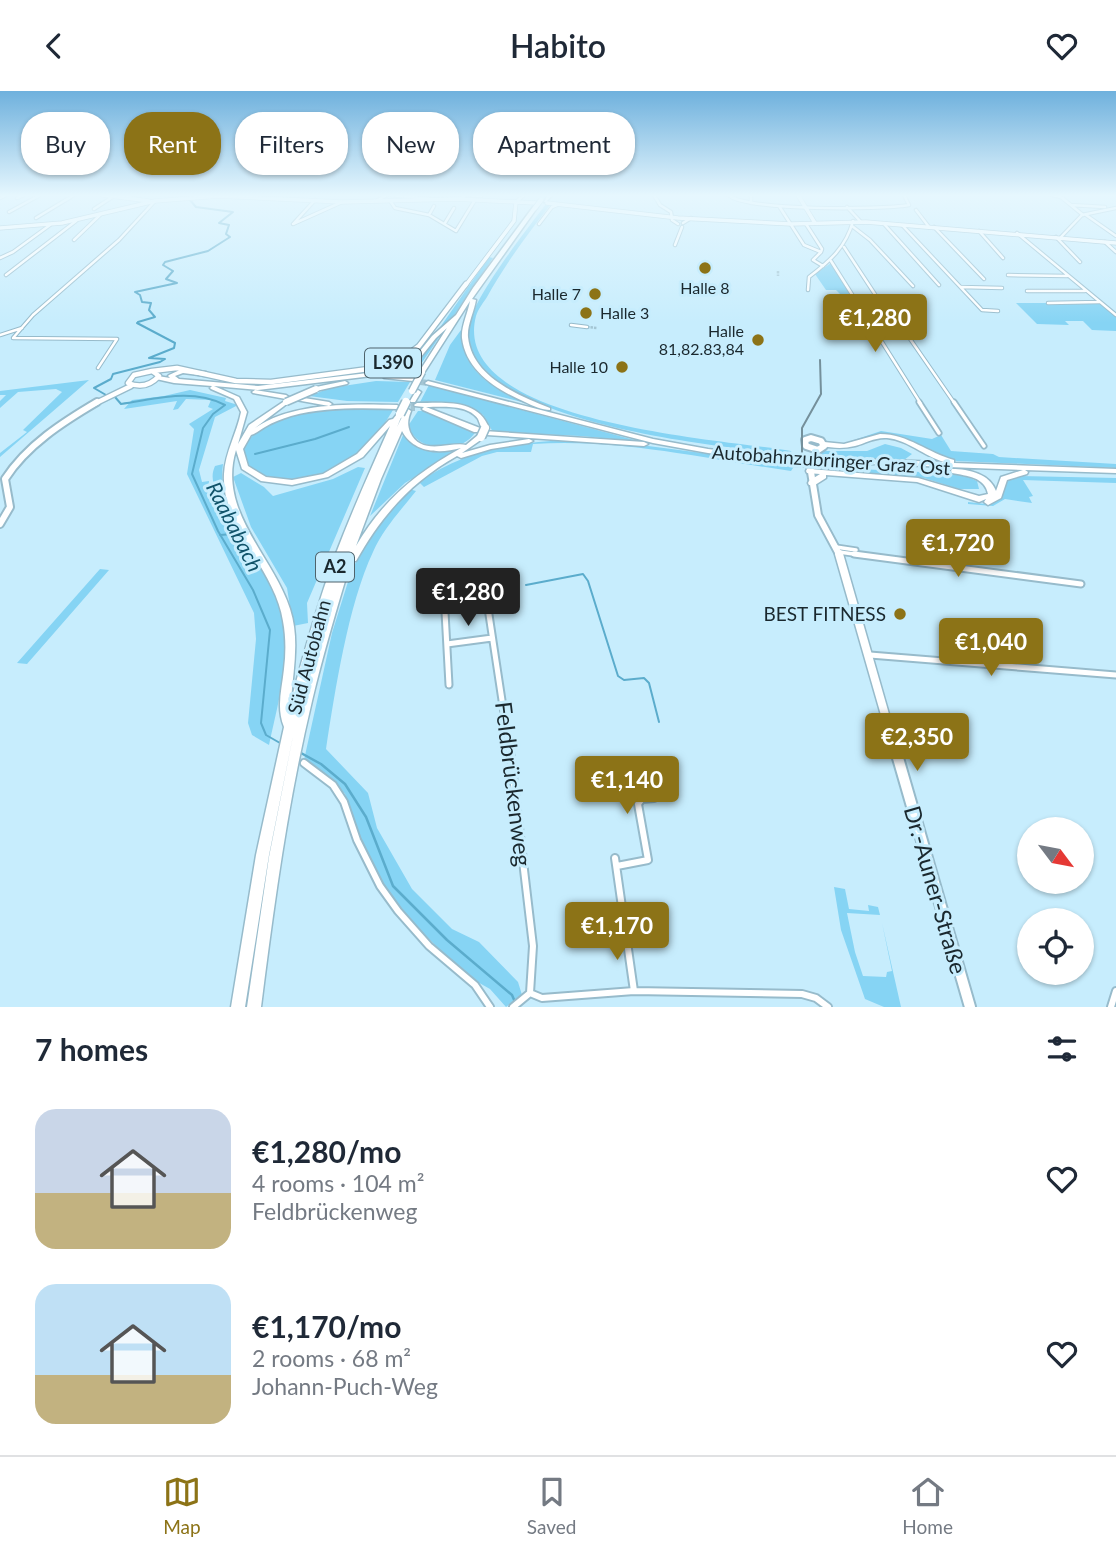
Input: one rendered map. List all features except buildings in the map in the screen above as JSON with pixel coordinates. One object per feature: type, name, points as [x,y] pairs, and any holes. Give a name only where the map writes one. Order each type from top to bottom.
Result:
[{"type":"highway","name":"Süd Autobahn","points":[[427,377],[457,316],[516,238]]},
{"type":"highway","name":"Süd Autobahn","points":[[254,1007],[285,777],[326,594],[349,528],[415,391],[427,377],[473,300],[517,238]]},
{"type":"highway","points":[[473,300],[464,336],[471,358],[484,374],[519,397],[569,418]]},
{"type":"highway","points":[[155,376],[245,387],[279,387],[394,372],[409,366],[457,316]]},
{"type":"highway","points":[[181,381],[171,376],[181,371],[206,374]]},
{"type":"highway","points":[[155,376],[213,388],[356,406],[464,411],[475,417],[481,432]]},
{"type":"highway","points":[[314,389],[368,380],[412,380],[362,377]]},
{"type":"highway","name":"Autobahnzubringer Graz Ost","points":[[427,377],[569,418],[659,439],[787,459]]},
{"type":"highway","name":"Autobahnzubringer Graz Ost","points":[[427,377],[602,429],[708,451],[950,470],[1116,473]]},
{"type":"highway","points":[[236,446],[252,426],[291,398],[314,389],[372,378]]},
{"type":"highway","points":[[245,387],[291,398],[407,408],[481,432],[581,438],[708,451]]},
{"type":"highway","points":[[213,388],[232,395],[242,405],[243,422],[227,471],[233,507],[264,560],[286,612],[290,663],[284,717],[295,730]]},
{"type":"highway","points":[[236,446],[274,419],[303,411],[356,406]]},
{"type":"highway","name":"Süd Autobahn","points":[[295,730],[371,493],[407,408]]},
{"type":"highway","points":[[236,446],[245,470],[271,482],[292,483],[333,474],[358,459],[374,445],[407,408]]},
{"type":"highway","points":[[407,408],[406,434],[423,447],[451,449],[464,445],[481,432]]},
{"type":"highway","points":[[343,575],[370,527],[406,487],[481,432]]},
{"type":"highway","points":[[816,451],[849,447],[876,437],[893,436],[940,459],[984,467]]},
{"type":"highway","points":[[430,470],[490,447],[531,440],[581,438]]},
{"type":"highway","points":[[816,451],[848,451],[880,440],[894,439],[908,445],[915,452],[912,459],[898,464]]},
{"type":"highway","name":"Autobahnzubringer Graz Ost","points":[[822,462],[1116,473]]},
{"type":"highway","points":[[811,474],[918,480],[979,499],[992,495],[993,489],[985,480],[950,470]]},
{"type":"highway","points":[[811,474],[918,483],[979,502],[993,500],[999,494],[1004,479],[1024,472]]},
{"type":"highway","name":"Süd Autobahn","points":[[238,1007],[263,852],[285,777]]},
{"type":"main road","name":"L390","points":[[0,524],[9,511],[11,499],[5,479],[13,464],[103,397],[178,366],[235,381],[277,382],[369,369],[404,359],[419,347],[501,238]]},
{"type":"main road","points":[[1067,238],[1116,243]]},
{"type":"main road","name":"L390","points":[[129,384],[134,375],[155,376]]},
{"type":"main road","points":[[807,438],[818,439],[816,451],[807,447],[804,441],[807,438]]},
{"type":"main road","name":"Dr.-Auner-Straße","points":[[811,474],[818,515],[837,549],[870,655],[938,903],[970,1007]]},
{"type":"street","points":[[0,258],[13,253],[33,238]]},
{"type":"street","points":[[6,275],[54,238]]},
{"type":"street","points":[[98,368],[117,339],[13,338],[33,315],[121,238]]},
{"type":"street","points":[[675,245],[677,238]]},
{"type":"street","points":[[800,238],[804,245],[818,253]]},
{"type":"street","points":[[817,238],[822,249],[813,260],[823,266]]},
{"type":"street","points":[[808,290],[807,280],[831,261],[844,247],[847,238]]},
{"type":"street","points":[[865,238],[876,243],[913,286]]},
{"type":"street","points":[[896,238],[939,285]]},
{"type":"street","points":[[914,238],[982,310],[998,310]]},
{"type":"street","points":[[943,238],[984,279]]},
{"type":"street","points":[[985,238],[1003,258]]},
{"type":"street","points":[[1022,238],[1116,316]]},
{"type":"street","points":[[1059,238],[1080,262]]},
{"type":"street","points":[[1105,241],[1116,252]]},
{"type":"street","points":[[844,247],[880,302],[886,304],[984,446]]},
{"type":"street","points":[[831,261],[939,433]]},
{"type":"street","points":[[1008,275],[1066,276]]},
{"type":"street","points":[[960,287],[1002,288]]},
{"type":"street","points":[[1027,291],[1085,291]]},
{"type":"street","points":[[1048,303],[1099,302]]},
{"type":"street","points":[[571,325],[587,327]]},
{"type":"street","points":[[0,335],[23,328]]},
{"type":"street","points":[[837,549],[856,550]]},
{"type":"street","points":[[837,549],[1081,584]]},
{"type":"street","name":"Feldbrückenweg","points":[[488,608],[506,717],[533,946],[527,995]]},
{"type":"street","points":[[445,613],[449,685]]},
{"type":"street","points":[[447,645],[492,638]]},
{"type":"street","points":[[870,655],[1116,675]]},
{"type":"street","points":[[303,763],[333,785],[344,802],[357,840],[380,886],[398,912],[429,946],[475,985],[490,1007]]},
{"type":"street","points":[[634,992],[616,862],[648,860],[638,804],[642,799],[654,798]]},
{"type":"street","points":[[513,1007],[527,995],[542,998],[634,992],[800,994],[816,998],[828,1007]]},
{"type":"street","points":[[1111,1007],[1115,995]]},
{"type":"shaded area","points":[[521,238],[525,238],[476,316],[479,352],[504,381],[546,403],[598,419],[655,431],[791,451],[792,454],[659,437],[604,425],[552,409],[508,388],[478,362],[468,330],[478,302]]},
{"type":"shaded area","points":[[489,257],[493,258],[419,367],[414,372],[409,372]]},
{"type":"shaded area","points":[[831,263],[851,296],[840,294],[836,290],[826,290],[815,274]]},
{"type":"shaded area","points":[[1016,303],[1099,303],[1116,317],[1116,331],[1092,330],[1083,321],[1065,321],[1069,325],[1037,324]]},
{"type":"shaded area","points":[[461,330],[467,357],[481,376],[490,384],[526,403],[435,380],[450,345]]},
{"type":"shaded area","points":[[89,380],[0,457],[0,453],[27,432],[23,430],[62,392],[56,389],[18,392],[0,408],[0,401],[6,395],[0,395],[0,391]]},
{"type":"shaded area","points":[[376,381],[410,382],[398,402],[347,401],[309,396],[330,388]]},
{"type":"shaded area","points":[[429,385],[642,442],[493,432],[483,415],[471,408],[419,404]]},
{"type":"shaded area","points":[[190,390],[226,398],[225,401],[238,405],[215,417],[199,470],[202,482],[209,481],[208,492],[214,493],[218,491],[214,485],[214,469],[215,466],[223,464],[226,501],[271,585],[283,620],[283,674],[269,745],[252,735],[248,723],[256,639],[254,613],[187,474],[194,429],[189,424],[213,409],[208,407],[211,400],[186,399],[178,409],[173,410],[177,401],[124,409],[132,400]]},
{"type":"shaded area","points":[[328,409],[393,410],[366,449],[340,466],[314,477],[274,480],[263,477],[245,465],[244,447],[260,429],[293,415]]},
{"type":"shaded area","points":[[418,411],[426,411],[476,431],[461,444],[440,448],[429,446],[413,435],[408,426]]},
{"type":"shaded area","points":[[881,431],[932,439],[941,435],[951,451],[993,454],[999,457],[1116,464],[1116,468],[957,461],[905,438],[886,434],[855,444],[845,443]]},
{"type":"shaded area","points":[[403,435],[425,448],[448,450],[466,446],[405,483],[370,516]]},
{"type":"shaded area","points":[[570,440],[625,443],[795,465],[791,471],[630,447],[533,444],[531,452],[497,452],[482,456],[424,487],[419,482],[472,455],[510,446]]},
{"type":"shaded area","points":[[885,444],[912,454],[904,460],[817,455],[824,451],[867,451]]},
{"type":"shaded area","points":[[358,467],[365,468],[307,603],[308,623],[293,626],[287,588],[251,527],[233,477],[241,473],[273,496],[333,479]]},
{"type":"shaded area","points":[[818,467],[961,474],[977,481],[979,489],[959,489],[924,478],[823,471]]},
{"type":"shaded area","points":[[1020,476],[1116,478],[1116,483],[1023,480],[1033,496],[1029,497],[1032,503],[1005,499],[993,506],[968,504],[986,504],[998,500],[1007,481]]},
{"type":"shaded area","points":[[409,489],[416,491],[377,544],[356,597],[326,749],[368,793],[377,828],[412,889],[452,929],[479,942],[518,982],[522,995],[506,1007],[490,989],[474,980],[441,951],[400,910],[382,884],[358,836],[345,794],[329,777],[304,760],[332,633],[352,569],[381,519]]},
{"type":"shaded area","points":[[100,569],[109,570],[27,664],[17,663]]},
{"type":"shaded area","points":[[834,887],[845,889],[849,909],[869,911],[868,905],[878,907],[880,915],[847,913],[855,952],[863,976],[886,977],[887,972],[892,971],[882,923],[901,1007],[884,1007],[865,999],[841,930]]},
{"type":"waterway","name":"Raababach","points":[[138,322],[155,317],[149,310],[151,303],[142,302],[140,295],[135,292],[177,283],[166,279],[173,271],[163,265],[165,262],[208,251],[229,238]]},
{"type":"waterway","name":"Raababach","points":[[106,395],[94,388],[111,379],[113,374],[160,362],[165,359],[149,358],[174,348],[175,343],[137,323]]},
{"type":"waterway","name":"Raababach","points":[[115,397],[121,404],[187,396],[225,405],[213,414],[203,428],[192,474],[220,535]]},
{"type":"waterway","points":[[255,454],[315,439],[349,427]]},
{"type":"waterway","points":[[220,535],[233,534]]},
{"type":"waterway","name":"Raababach","points":[[220,535],[253,590],[270,630],[261,723],[266,735],[280,743]]},
{"type":"waterway","points":[[526,585],[583,574],[588,581],[618,676],[624,680],[644,678],[649,683],[659,722]]},
{"type":"waterway","name":"Raababach","points":[[301,753],[321,764],[345,784],[366,817],[393,886],[447,940],[512,995],[515,1002]]},
{"type":"tunnel","points":[[778,271],[778,276]]},
{"type":"tunnel","points":[[587,327],[597,328]]},
{"type":"tunnel","points":[[412,381],[428,383]]},
{"type":"tunnel","points":[[399,407],[415,407]]},
{"type":"railway","points":[[802,455],[802,428],[821,394],[820,360]]},
{"type":"place","name":"Halle 8","points":[[705,268]]},
{"type":"place","name":"Halle 7","points":[[595,294]]},
{"type":"place","name":"Halle 3","points":[[586,313]]},
{"type":"place","name":"Halle 81,82.83,84","points":[[758,340]]},
{"type":"place","name":"Halle 10","points":[[622,367]]},
{"type":"place","name":"BEST FITNESS","points":[[900,614]]}]
